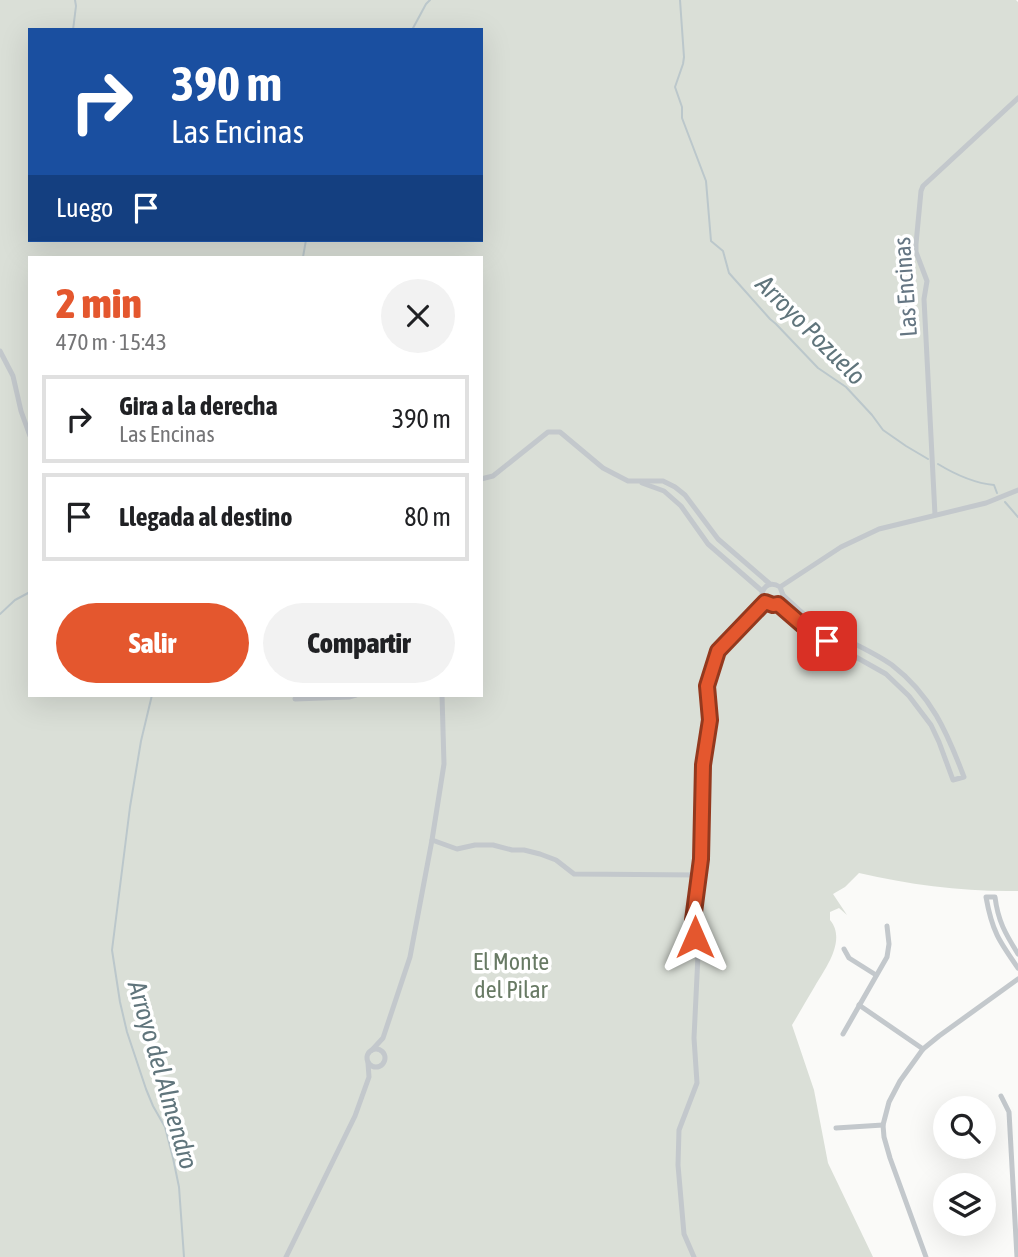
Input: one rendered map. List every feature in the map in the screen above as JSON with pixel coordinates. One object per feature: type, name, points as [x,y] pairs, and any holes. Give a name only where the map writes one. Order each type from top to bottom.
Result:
[{"type":"street","name":"Las Encinas","points":[[935,515],[924,299],[927,281],[916,252],[922,191],[923,186],[1018,98]]},
{"type":"street","points":[[0,351],[13,376],[20,411],[28,431]]},
{"type":"street","points":[[483,479],[494,476],[548,432],[560,432],[603,468],[628,481],[663,481],[675,487],[685,495],[718,539],[769,584]]},
{"type":"street","points":[[639,482],[664,491],[681,506],[708,544],[762,591],[765,602],[778,604],[783,595]]},
{"type":"street","points":[[780,587],[841,547],[879,529],[986,503],[1018,490]]},
{"type":"street","points":[[762,591],[769,584],[775,584],[780,587],[783,595],[814,622],[891,665],[918,690],[943,725],[964,777],[953,780],[931,725],[909,695],[886,674],[808,630],[778,604]]},
{"type":"street","points":[[694,1257],[684,1234],[678,1165],[679,1130],[697,1083],[694,1038],[698,954],[693,920],[701,859],[703,765],[710,720],[707,686],[718,651],[765,602]]},
{"type":"street","points":[[295,699],[349,697]]},
{"type":"street","points":[[369,1077],[384,1061],[383,1038],[410,957],[444,764],[442,697]]},
{"type":"street","points":[[432,840],[457,849],[493,845],[541,854],[556,860],[573,874],[699,875]]},
{"type":"street","points":[[1018,954],[1004,933],[995,897],[986,897],[997,938],[1018,968]]},
{"type":"street","points":[[843,1034],[887,957],[887,926]]},
{"type":"street","points":[[844,949],[849,958],[876,975]]},
{"type":"street","points":[[926,1257],[884,1136],[883,1125],[889,1102],[923,1049],[1018,979]]},
{"type":"street","points":[[859,1005],[923,1049]]},
{"type":"street","points":[[286,1257],[355,1116],[369,1077],[369,1052],[383,1038]]},
{"type":"street","points":[[372,1050],[379,1050],[384,1055]]},
{"type":"street","points":[[368,1063],[376,1068],[380,1066]]},
{"type":"street","points":[[1001,1096],[1009,1112],[1015,1162],[1017,1257]]},
{"type":"street","points":[[836,1128],[883,1125]]},
{"type":"green space","name":"El Monte del Pilar","points":[[0,0],[1018,2],[1018,891],[938,887],[859,873],[833,894],[847,915],[839,908],[830,912],[836,936],[833,954],[792,1025],[814,1090],[828,1163],[873,1257],[0,1257]]},
{"type":"waterway","points":[[73,28],[75,0]]},
{"type":"waterway","name":"Arroyo del Almendro","points":[[413,28],[430,0]]},
{"type":"waterway","name":"Arroyo Pozuelo","points":[[680,0],[684,57],[675,87],[682,107],[682,118],[706,181],[711,241],[723,251],[729,273],[818,368],[846,387],[883,430],[928,459]]},
{"type":"waterway","name":"Arroyo del Almendro","points":[[303,256],[306,242]]},
{"type":"waterway","name":"Arroyo Pozuelo","points":[[938,464],[965,478],[994,485],[997,493]]},
{"type":"waterway","name":"Arroyo Pozuelo","points":[[1005,502],[1018,517]]},
{"type":"waterway","points":[[0,614],[15,600],[28,593]]},
{"type":"waterway","name":"Arroyo del Almendro","points":[[152,697],[130,807],[112,950],[127,1032],[146,1089],[165,1127],[173,1158],[179,1187],[184,1257]]},
{"type":"route","points":[[695,937],[693,920],[701,859],[703,765],[710,720],[707,686],[718,651],[765,602],[778,604],[808,630],[827,641]]}]
